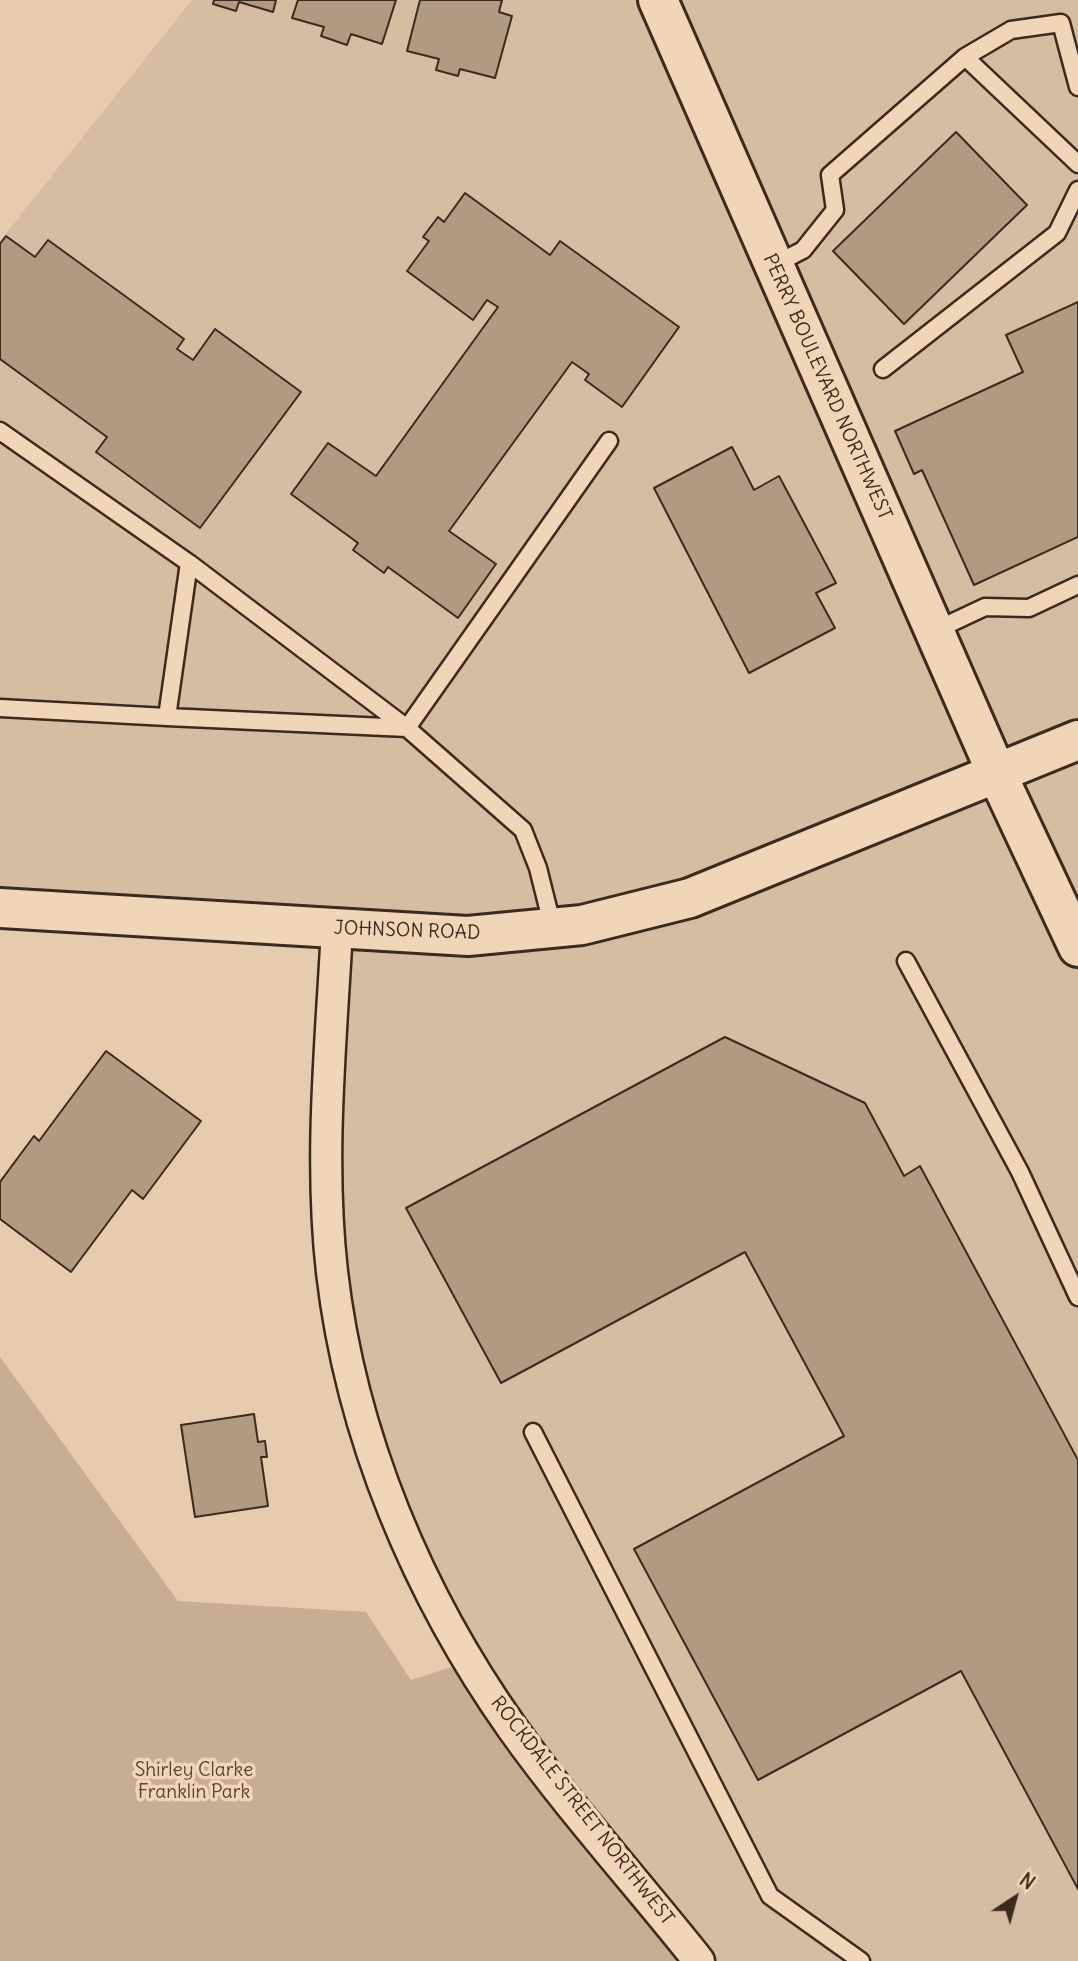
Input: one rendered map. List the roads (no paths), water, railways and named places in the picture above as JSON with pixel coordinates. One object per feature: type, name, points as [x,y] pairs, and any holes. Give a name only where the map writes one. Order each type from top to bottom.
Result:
[{"type":"street","name":"PERRY BOULEVARD NORTHWEST","points":[[658,0],[996,774],[1078,947]]},
{"type":"street","name":"JOHNSON ROAD","points":[[0,908],[468,936],[582,925],[690,898],[1078,740]]},
{"type":"street","name":"ROCKDALE STREET NORTHWEST","points":[[337,929],[325,1140],[332,1272],[357,1402],[401,1530],[450,1632],[514,1730],[699,1961]]},
{"type":"lane","points":[[774,265],[803,250],[835,210],[830,175],[965,57],[1011,30],[1061,23],[1078,87]]},
{"type":"lane","points":[[965,57],[1078,164]]},
{"type":"lane","points":[[883,369],[1057,233],[1078,190]]},
{"type":"lane","points":[[0,431],[189,563],[407,728],[523,830],[538,868],[553,928]]},
{"type":"lane","points":[[407,728],[609,441]]},
{"type":"lane","points":[[167,717],[189,563]]},
{"type":"lane","points":[[934,631],[985,607],[1029,608],[1078,586]]},
{"type":"lane","points":[[0,708],[407,728]]},
{"type":"lane","points":[[906,961],[1020,1172],[1078,1297]]},
{"type":"lane","points":[[533,1432],[770,1896],[861,1961]]},
{"type":"park label","name":"Shirley Clarke Franklin Park","points":[[194,1782]]}]
